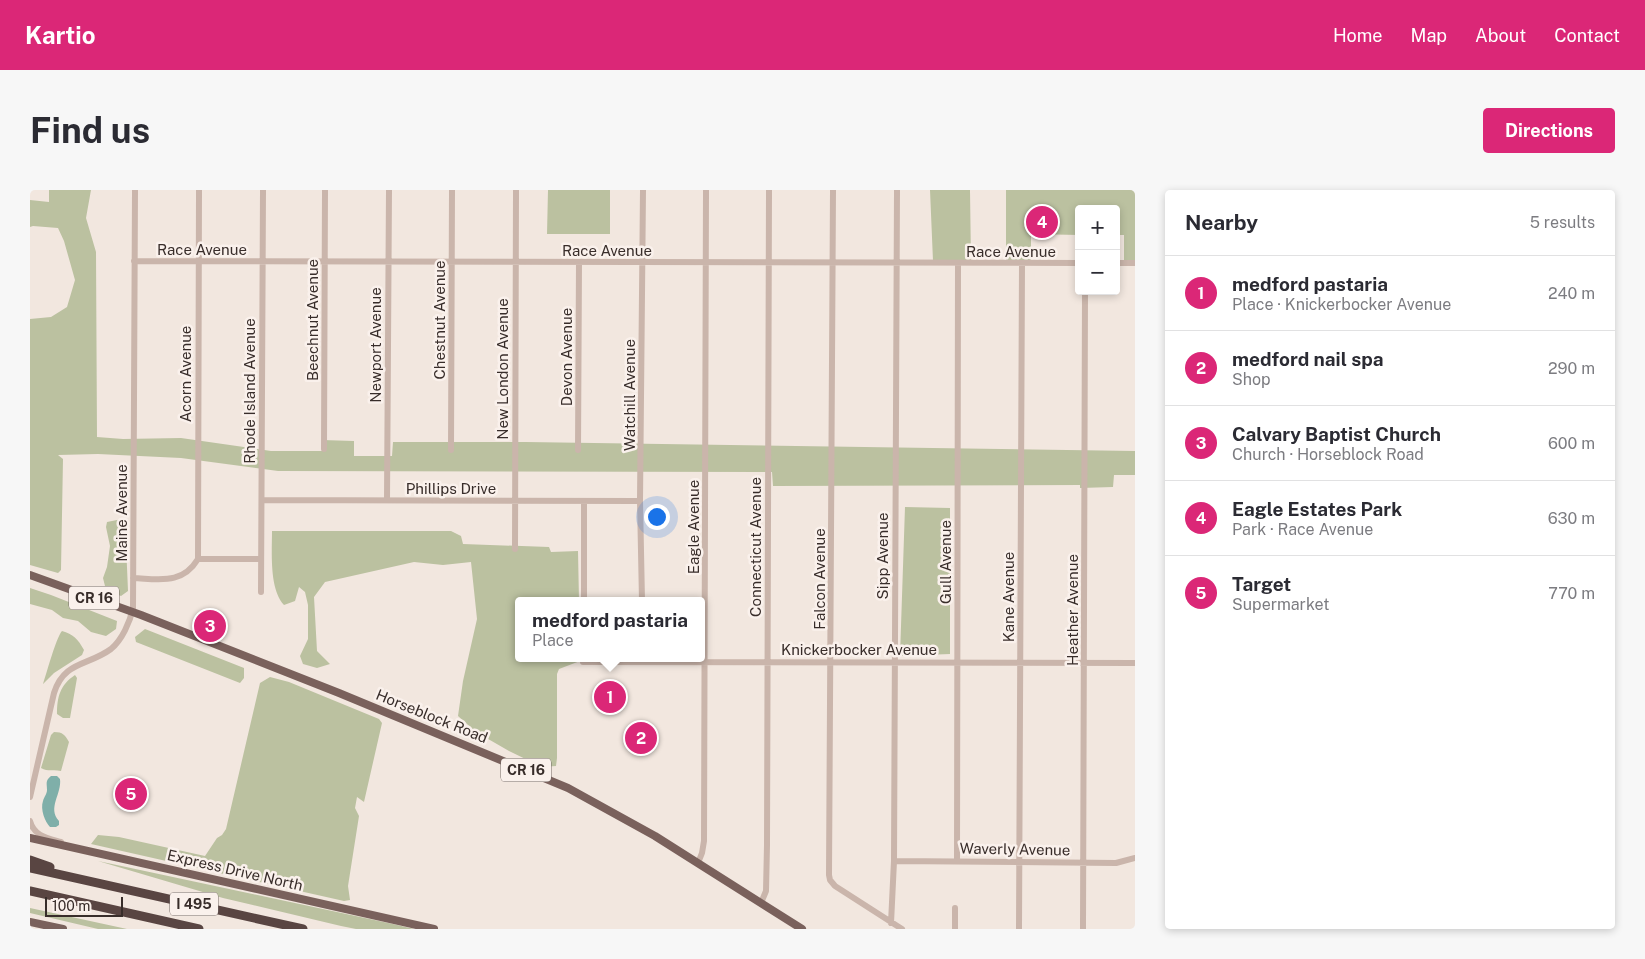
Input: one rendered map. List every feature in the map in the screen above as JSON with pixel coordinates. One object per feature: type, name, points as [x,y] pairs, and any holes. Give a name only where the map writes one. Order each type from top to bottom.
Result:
[{"type":"highway","points":[[30,860],[122,889]]},
{"type":"highway","name":"I 495","points":[[30,868],[303,929]]},
{"type":"highway","name":"I 495","points":[[30,891],[198,929]]},
{"type":"highway","points":[[30,896],[86,904]]},
{"type":"main road","name":"Horseblock Road","points":[[30,575],[132,612],[551,780],[603,807],[698,863],[802,929]]},
{"type":"main road","name":"Express Drive North","points":[[30,838],[434,929]]},
{"type":"main road","points":[[30,922],[63,929]]},
{"type":"street","name":"Maine Avenue","points":[[30,797],[58,682],[71,668],[107,652],[116,645],[132,612],[134,597],[135,190]]},
{"type":"street","name":"Acorn Avenue","points":[[198,559],[199,190]]},
{"type":"street","name":"Rhode Island Avenue","points":[[261,592],[262,190]]},
{"type":"street","name":"Beechnut Avenue","points":[[324,449],[325,190]]},
{"type":"street","name":"Newport Avenue","points":[[387,500],[389,190]]},
{"type":"street","name":"Chestnut Avenue","points":[[451,450],[452,190]]},
{"type":"street","name":"New London Avenue","points":[[515,549],[516,190]]},
{"type":"street","name":"Watchill Avenue","points":[[642,597],[640,501],[643,190]]},
{"type":"street","name":"Eagle Avenue","points":[[698,863],[704,841],[706,190]]},
{"type":"street","name":"Connecticut Avenue","points":[[761,903],[765,895],[766,886],[769,190]]},
{"type":"street","name":"Falcon Avenue","points":[[833,190],[830,880],[834,886],[902,929]]},
{"type":"street","name":"Sipp Avenue","points":[[891,922],[894,861],[896,190]]},
{"type":"street","name":"Race Avenue","points":[[134,261],[1075,264]]},
{"type":"street","name":"Devon Avenue","points":[[578,450],[579,263]]},
{"type":"street","points":[[1120,263],[1135,263]]},
{"type":"street","name":"Gull Avenue","points":[[957,860],[958,264]]},
{"type":"street","name":"Kane Avenue","points":[[1020,929],[1022,264]]},
{"type":"street","name":"Heather Avenue","points":[[1083,929],[1085,295]]},
{"type":"street","name":"Phillips Drive","points":[[262,500],[640,501]]},
{"type":"street","points":[[584,500],[584,597]]},
{"type":"street","points":[[133,578],[174,578],[185,574],[198,559],[261,559]]},
{"type":"street","name":"Knickerbocker Avenue","points":[[705,662],[1135,663]]},
{"type":"street","points":[[30,821],[40,835],[112,857]]},
{"type":"street","name":"Waverly Avenue","points":[[894,861],[957,860],[1116,863],[1135,858]]},
{"type":"street","points":[[955,908],[955,929]]},
{"type":"green space","points":[[49,190],[91,190],[86,218],[96,252],[97,437],[123,439],[181,438],[271,451],[322,451],[322,440],[354,441],[354,456],[392,456],[393,442],[526,442],[1135,451],[1135,475],[1114,475],[1113,487],[1080,488],[1080,485],[773,486],[772,472],[278,471],[181,458],[98,454],[58,455],[63,459],[61,570],[58,573],[30,565],[30,319],[51,317],[67,307],[75,280],[64,241],[58,228],[30,227],[30,200],[49,202]]},
{"type":"green space","points":[[548,190],[610,190],[610,234],[547,234]]},
{"type":"green space","points":[[930,190],[970,190],[971,262],[933,261]]},
{"type":"green space","points":[[1006,190],[1135,190],[1135,260],[1124,260],[1124,235],[1120,235],[1120,205],[1075,205],[1075,235],[1031,234],[1031,261],[1006,261]]},
{"type":"green space","points":[[905,507],[950,508],[950,654],[900,656]]},
{"type":"green space","points":[[125,520],[128,591],[121,596],[106,590],[103,578],[107,567],[110,546],[106,527],[107,522]]},
{"type":"green space","points":[[272,531],[451,531],[461,536],[463,544],[549,547],[551,552],[578,551],[579,597],[515,597],[515,662],[577,662],[559,669],[557,674],[556,766],[542,767],[509,751],[476,732],[458,716],[463,681],[477,619],[471,562],[443,565],[414,562],[325,582],[314,597],[317,651],[330,664],[317,668],[303,664],[300,656],[308,639],[308,605],[305,592],[299,587],[295,601],[284,605],[276,590],[272,559]]},
{"type":"green space","points":[[30,588],[117,621],[116,629],[106,636],[91,632],[78,621],[63,618],[52,610],[30,604]]},
{"type":"green space","points":[[145,629],[244,668],[244,678],[240,683],[136,642],[135,637]]},
{"type":"green space","points":[[62,631],[75,638],[84,650],[82,655],[54,673],[43,684],[54,648]]},
{"type":"green space","points":[[75,675],[77,678],[70,718],[63,718],[57,714],[60,692]]},
{"type":"green space","points":[[270,677],[289,682],[379,719],[382,723],[364,802],[357,797],[355,808],[359,816],[348,886],[350,900],[344,901],[91,844],[98,835],[119,837],[205,856],[217,838],[226,829],[260,683]]},
{"type":"green space","points":[[54,732],[63,734],[69,742],[61,771],[41,768],[51,735]]},
{"type":"green space","points":[[98,861],[414,929],[356,929],[341,926],[223,898]]},
{"type":"green space","points":[[30,908],[127,929],[98,929],[30,913]]},
{"type":"water","points":[[51,776],[57,776],[60,779],[54,811],[59,821],[59,825],[56,827],[48,825],[42,808],[47,791],[47,781]]},
{"type":"place","name":"Eagle Estates Park","points":[[1042,222]]},
{"type":"place","name":"Calvary Baptist Church","points":[[210,626]]},
{"type":"place","name":"medford pastaria","points":[[610,697]]},
{"type":"place","name":"medford nail spa","points":[[641,738]]},
{"type":"place","name":"Target","points":[[131,794]]}]
